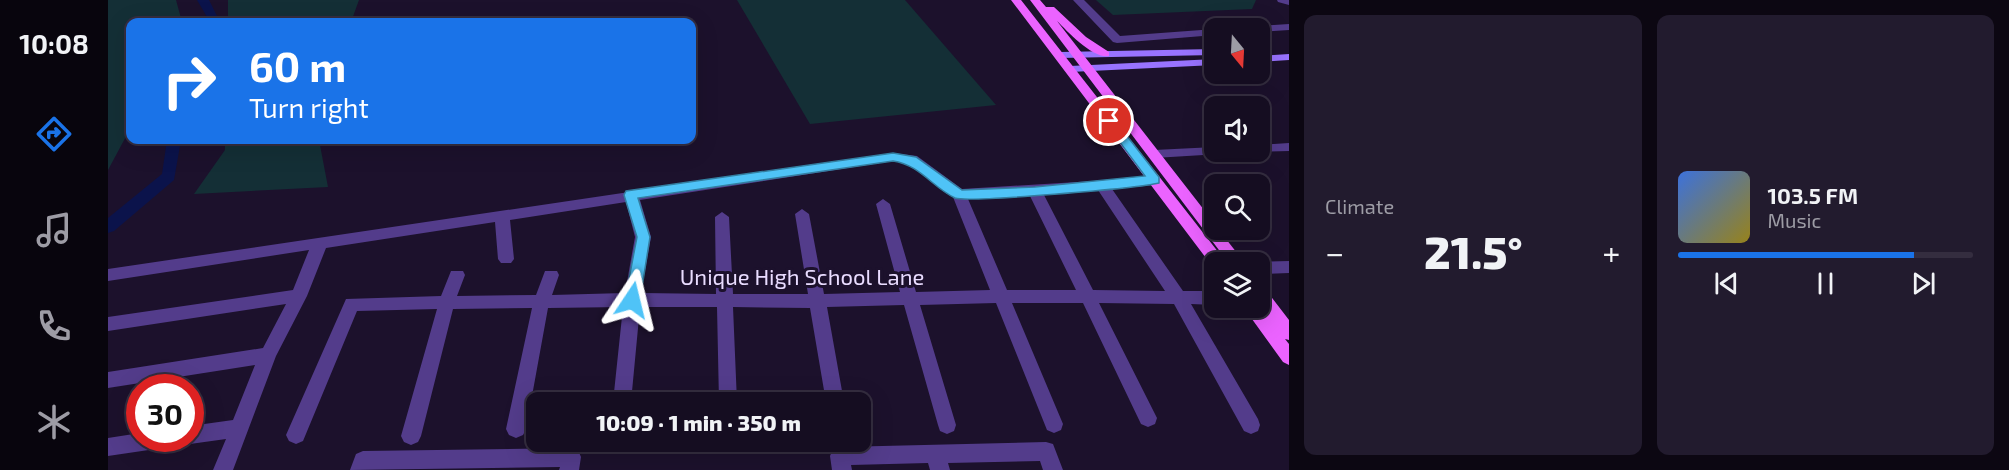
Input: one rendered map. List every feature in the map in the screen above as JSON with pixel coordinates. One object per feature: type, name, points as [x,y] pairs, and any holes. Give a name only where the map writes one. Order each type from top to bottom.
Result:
[{"type":"main road","points":[[1016,0],[1210,252]]},
{"type":"main road","points":[[1036,0],[1082,39],[1105,54]]},
{"type":"main road","points":[[1036,0],[1228,252]]},
{"type":"main road","points":[[1270,308],[1289,333]]},
{"type":"main road","points":[[1260,318],[1289,357]]},
{"type":"street","points":[[1078,0],[1118,40],[1204,33]]},
{"type":"street","points":[[1282,0],[1289,2]]},
{"type":"street","points":[[1270,28],[1289,27]]},
{"type":"street","points":[[1270,50],[1289,49]]},
{"type":"street","points":[[1059,55],[1204,52]]},
{"type":"street","points":[[1270,58],[1289,57]]},
{"type":"street","points":[[1070,69],[1204,63]]},
{"type":"street","points":[[1270,148],[1289,147]]},
{"type":"street","points":[[1154,154],[1204,152]]},
{"type":"street","points":[[108,275],[502,214],[903,156],[922,166],[959,194],[1054,424]]},
{"type":"street","points":[[959,194],[1035,191],[1154,180]]},
{"type":"street","points":[[1101,184],[1179,299],[1251,425]]},
{"type":"street","points":[[1035,191],[1148,418]]},
{"type":"street","points":[[623,392],[632,300],[643,237],[631,195]]},
{"type":"street","points":[[883,204],[947,425]]},
{"type":"street","points":[[502,214],[506,259]]},
{"type":"street","points":[[802,214],[833,392]]},
{"type":"street","points":[[723,217],[728,392]]},
{"type":"street","points":[[223,470],[268,355],[299,296],[320,243]]},
{"type":"street","points":[[1270,268],[1289,267]]},
{"type":"street","points":[[411,436],[447,302],[457,275]]},
{"type":"street","points":[[516,429],[541,302],[551,275]]},
{"type":"street","points":[[108,324],[299,296]]},
{"type":"street","name":"Unique High School Lane","points":[[296,435],[352,304],[632,300],[818,301],[1000,296],[1089,299],[1204,298]]},
{"type":"street","points":[[108,380],[268,355]]},
{"type":"street","points":[[204,433],[239,428]]},
{"type":"street","points":[[108,447],[126,444]]},
{"type":"street","points":[[842,470],[840,456],[938,462],[1046,451],[1053,470]]},
{"type":"street","points":[[360,470],[363,461],[471,464],[571,457],[569,470]]},
{"type":"green space","points":[[108,0],[176,0],[181,18],[126,18],[126,136],[108,170]]},
{"type":"green space","points":[[228,0],[359,0],[352,18],[228,18]]},
{"type":"green space","points":[[737,0],[905,0],[996,105],[810,124]]},
{"type":"green space","points":[[1096,0],[1256,0],[1252,9],[1113,15]]},
{"type":"green space","points":[[225,144],[320,144],[328,187],[194,194],[225,150]]},
{"type":"waterway","points":[[203,0],[213,18]]},
{"type":"waterway","points":[[108,227],[169,176],[173,144]]},
{"type":"route","points":[[632,300],[643,237],[631,195],[903,156],[912,159],[959,194],[1035,191],[1154,180],[1109,121]]}]
